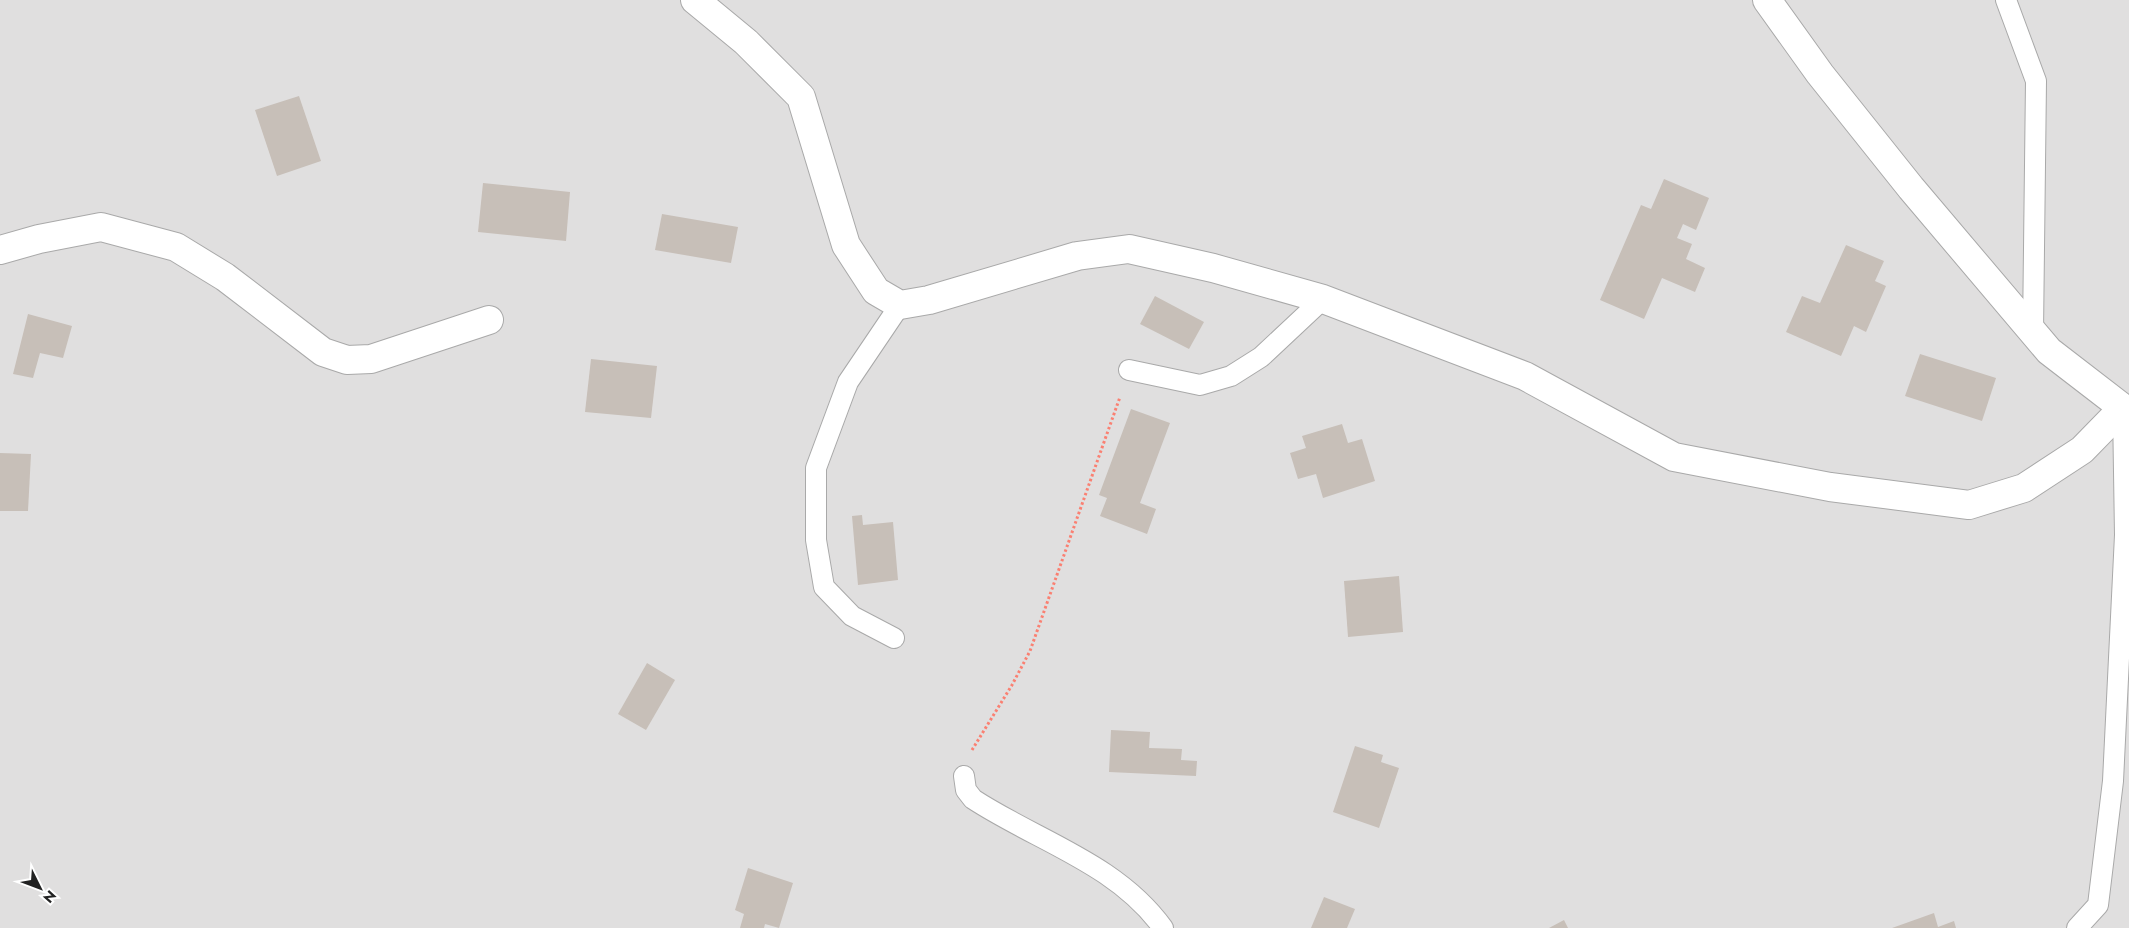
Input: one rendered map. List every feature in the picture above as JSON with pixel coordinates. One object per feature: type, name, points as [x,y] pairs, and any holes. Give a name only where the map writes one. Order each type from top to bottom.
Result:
[{"type":"street","points":[[695,0],[746,42],[801,98],[846,245],[876,291],[900,305],[929,300],[1076,256],[1129,249],[1213,268],[1323,299],[1525,376],[1674,457],[1830,487],[1969,505],[2024,488],[2082,450],[2126,409],[2049,351],[1911,188],[1820,74],[1767,0]]},
{"type":"street","points":[[0,250],[39,239],[102,227],[176,247],[225,277],[323,352],[346,360],[371,359],[489,320]]},
{"type":"lane","points":[[2006,0],[2036,81],[2033,332]]},
{"type":"lane","points":[[1129,370],[1200,385],[1231,376],[1262,357],[1323,299]]},
{"type":"lane","points":[[894,638],[852,616],[824,587],[816,540],[816,468],[848,382],[900,305]]},
{"type":"lane","points":[[2077,928],[2098,905],[2113,781],[2125,535],[2126,409]]},
{"type":"lane","points":[[964,776],[966,790],[973,799],[1073,853],[1120,883],[1152,913],[1163,928]]},
{"type":"path","points":[[964,776],[969,755],[1012,685],[1030,651],[1129,370]]},
{"type":"shaded area","points":[[0,0],[2129,0],[2129,928],[0,928]]},
{"type":"building","points":[[299,96],[321,161],[277,176],[255,110]]},
{"type":"building","points":[[1664,179],[1709,198],[1696,230],[1683,224],[1677,238],[1692,244],[1686,259],[1705,268],[1695,292],[1662,278],[1644,319],[1600,300],[1641,205],[1651,209]]},
{"type":"building","points":[[483,183],[570,192],[566,241],[478,232]]},
{"type":"building","points":[[662,214],[738,227],[731,263],[655,250]]},
{"type":"building","points":[[1846,245],[1884,261],[1875,281],[1886,286],[1866,332],[1854,326],[1841,356],[1786,332],[1802,296],[1820,303]]},
{"type":"building","points":[[1155,296],[1204,322],[1189,349],[1140,324]]},
{"type":"building","points":[[28,314],[72,326],[63,358],[40,353],[33,378],[13,374]]},
{"type":"building","points":[[1920,354],[1996,378],[1982,421],[1905,396]]},
{"type":"building","points":[[591,359],[657,366],[651,418],[585,412]]},
{"type":"building","points":[[1131,409],[1170,423],[1140,503],[1156,509],[1147,534],[1100,516],[1107,498],[1099,495]]},
{"type":"building","points":[[1342,424],[1348,443],[1362,439],[1375,481],[1323,498],[1316,474],[1298,479],[1290,453],[1306,448],[1302,436]]},
{"type":"building","points":[[0,453],[31,454],[28,511],[0,511]]},
{"type":"building","points":[[862,515],[863,525],[893,522],[898,580],[858,585],[852,516]]},
{"type":"building","points":[[1399,576],[1403,632],[1348,637],[1344,581]]},
{"type":"building","points":[[647,663],[675,680],[646,730],[618,714]]},
{"type":"building","points":[[1111,730],[1150,732],[1149,748],[1182,749],[1181,760],[1197,761],[1196,776],[1109,772]]},
{"type":"building","points":[[1355,746],[1383,755],[1381,762],[1399,768],[1379,828],[1333,812]]},
{"type":"building","points":[[748,868],[793,883],[779,928],[765,924],[764,928],[740,928],[744,914],[735,910]]},
{"type":"building","points":[[1324,897],[1355,909],[1347,928],[1311,928]]},
{"type":"building","points":[[1934,913],[1938,927],[1954,921],[1956,928],[1892,928]]},
{"type":"building","points":[[1564,920],[1568,928],[1549,928]]}]
